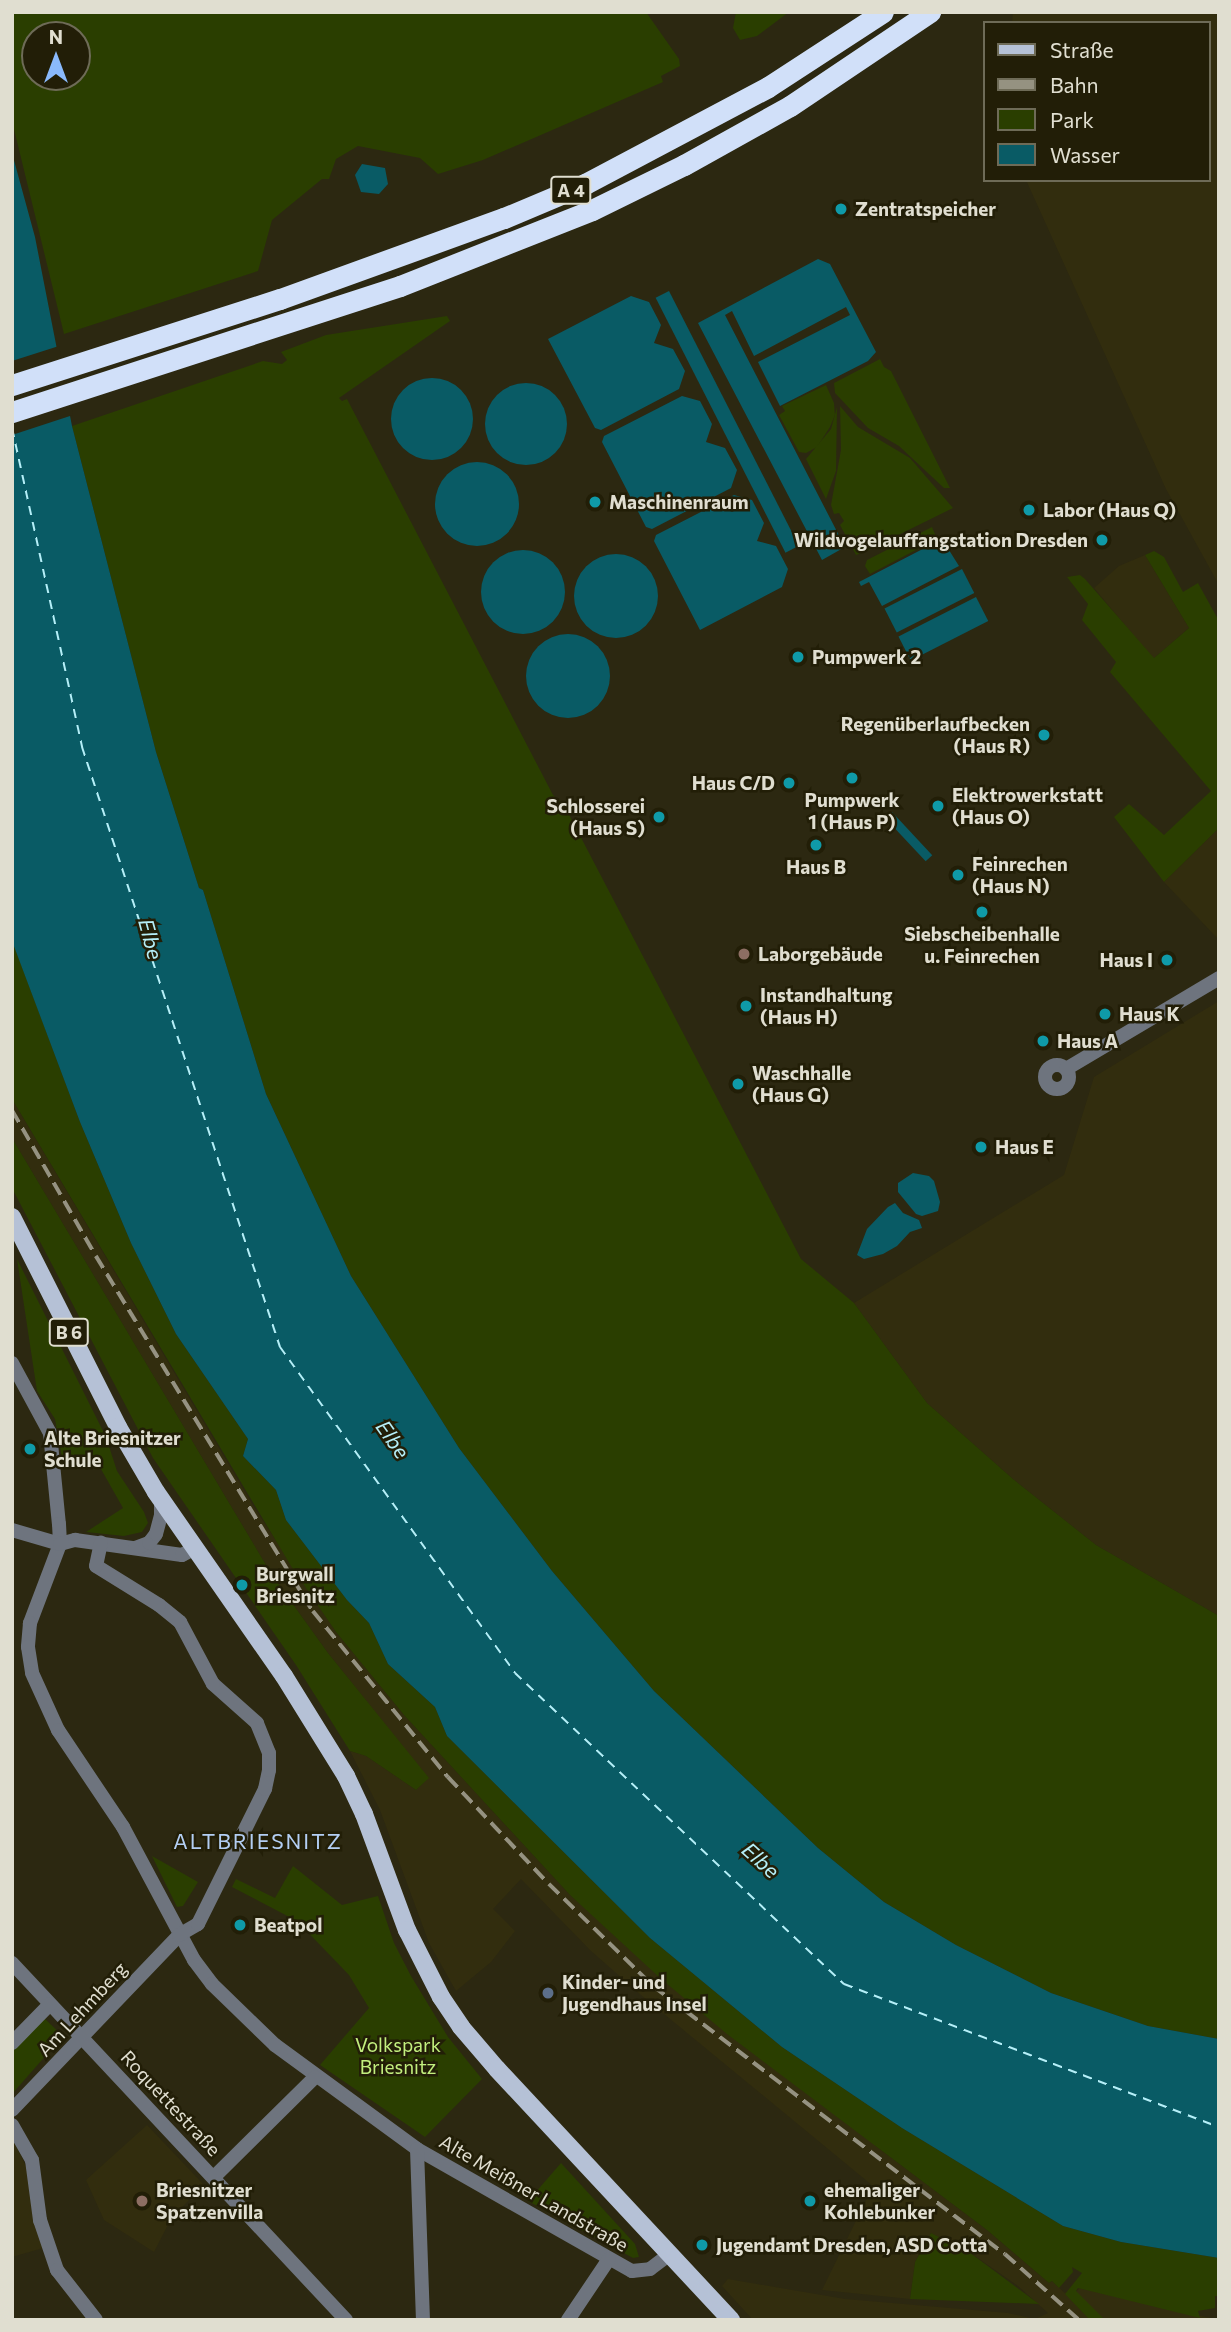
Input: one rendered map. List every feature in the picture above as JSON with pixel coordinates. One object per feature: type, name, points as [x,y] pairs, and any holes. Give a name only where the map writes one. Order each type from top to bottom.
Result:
[{"type":"highway","name":"A 4","points":[[12,412],[437,272],[592,211],[684,165],[790,106],[930,12]]},
{"type":"highway","name":"A 4","points":[[12,385],[280,299],[504,218],[585,184],[768,87],[875,18]]},
{"type":"main road","name":"B 6","points":[[12,1217],[118,1427],[161,1500],[284,1676],[346,1776],[364,1814],[407,1930],[427,1974],[461,2027],[731,2320]]},
{"type":"street","points":[[1066,1069],[1219,978]]},
{"type":"street","points":[[12,1363],[50,1433],[61,1545]]},
{"type":"street","points":[[135,1548],[149,1543],[156,1534],[161,1515],[161,1500]]},
{"type":"street","points":[[12,1530],[61,1545],[75,1540],[182,1555],[195,1548]]},
{"type":"street","points":[[101,1543],[96,1566],[159,1605],[180,1622],[213,1684],[257,1723],[269,1753],[265,1789],[254,1812],[198,1924],[179,1935]]},
{"type":"street","name":"Alte Meißner Landstraße","points":[[61,1545],[30,1623],[27,1647],[32,1673],[58,1730],[123,1827],[179,1935],[212,1984],[275,2045],[315,2077],[417,2149],[632,2271],[650,2269],[670,2254]]},
{"type":"street","name":"Am Lehmberg","points":[[12,2110],[179,1935]]},
{"type":"street","name":"Roquettestraße","points":[[12,1963],[346,2320]]},
{"type":"street","name":"Am Lehmberg","points":[[12,2043],[50,2004]]},
{"type":"street","points":[[214,2177],[315,2077]]},
{"type":"street","points":[[12,2125],[30,2154],[40,2220],[58,2270],[96,2320]]},
{"type":"street","points":[[417,2149],[423,2320]]},
{"type":"street","points":[[568,2320],[609,2259]]},
{"type":"shaded area","points":[[1013,12],[1219,12],[1219,585],[1166,489],[1027,182],[1210,182],[1210,21],[1012,21]]},
{"type":"shaded area","points":[[1145,555],[1189,628],[1153,659],[1094,588],[1119,566]]},
{"type":"shaded area","points":[[1219,828],[1219,940],[1164,882]]},
{"type":"shaded area","points":[[1219,1001],[1219,1616],[1096,1545],[1013,1479],[927,1403],[854,1303],[1064,1175],[1094,1077]]},
{"type":"shaded area","points":[[12,1099],[254,1507],[336,1632],[404,1715],[571,1896],[881,2150],[987,2230],[1071,2299],[1079,2288],[1219,2320],[753,2320],[722,2286],[728,2279],[845,2299],[1008,2313],[1035,2319],[1048,2313],[1018,2286],[969,2252],[931,2233],[915,2262],[910,2299],[822,2290],[873,2186],[641,1995],[590,1950],[521,1879],[493,1909],[515,1931],[491,1962],[456,1991],[429,1943],[380,1810],[350,1751],[366,1756],[416,1790],[428,1778],[328,1653],[272,1575],[12,1138]]},
{"type":"shaded area","name":"Briesnitzer Spatzenvilla","points":[[147,2125],[204,2185],[172,2217],[154,2252],[104,2220],[86,2180]]},
{"type":"shaded area","points":[[12,2137],[26,2167],[43,2248],[12,2257]]},
{"type":"green space","points":[[12,12],[646,12],[679,59],[680,66],[661,76],[663,82],[483,160],[438,174],[420,158],[358,146],[336,159],[329,179],[322,179],[272,220],[258,271],[64,334],[12,121]]},
{"type":"green space","points":[[736,12],[789,12],[757,36],[740,40],[733,28]]},
{"type":"green space","points":[[447,316],[450,321],[339,398],[342,401],[347,399],[553,795],[564,805],[801,1259],[854,1303],[927,1403],[1013,1479],[1096,1545],[1219,1616],[1219,2039],[1148,2026],[1051,1993],[956,1945],[884,1902],[818,1848],[654,1691],[552,1571],[459,1448],[351,1276],[266,1094],[203,890],[199,888],[156,752],[72,426],[263,361],[282,364],[287,360],[281,352],[326,335]]},
{"type":"green space","points":[[880,359],[884,367],[891,371],[950,488],[944,488],[899,446],[868,428],[835,393],[834,383]]},
{"type":"green space","points":[[826,385],[834,403],[835,415],[817,447],[806,453],[799,452],[779,415],[785,411],[782,406]]},
{"type":"green space","points":[[840,406],[858,427],[910,458],[953,508],[876,546],[870,544],[869,550],[856,555],[840,525],[844,521],[839,513],[834,514],[831,505],[841,450]]},
{"type":"green space","points":[[837,407],[836,471],[826,499],[806,459],[831,429]]},
{"type":"green space","points":[[932,527],[937,539],[870,574],[865,566],[867,560]]},
{"type":"green space","points":[[1154,551],[1164,557],[1183,592],[1198,583],[1219,621],[1219,828],[1164,882],[1114,817],[1129,804],[1164,835],[1211,791],[1110,672],[1116,662],[1082,620],[1088,604],[1067,577],[1080,575],[1085,579],[1154,658],[1189,628],[1145,555]]},
{"type":"green space","points":[[12,940],[80,1122],[131,1243],[176,1334],[248,1439],[243,1456],[276,1490],[286,1520],[347,1600],[369,1623],[388,1664],[435,1707],[447,1736],[650,1938],[782,2047],[902,2128],[1063,2226],[1121,2242],[1219,2258],[1219,2296],[1215,2296],[1215,2308],[1198,2311],[1200,2318],[1078,2288],[1076,2291],[1105,2320],[1090,2320],[1065,2294],[1082,2273],[1072,2267],[1073,2272],[1059,2288],[1052,2281],[1049,2283],[987,2230],[727,2034],[660,1978],[570,1895],[404,1715],[336,1632],[291,1566],[12,1099]]},
{"type":"green space","points":[[12,1138],[272,1575],[328,1653],[429,1778],[416,1790],[366,1756],[350,1751],[296,1665],[153,1458],[12,1188]]},
{"type":"green space","points":[[17,1259],[106,1437],[117,1471],[144,1512],[148,1523],[142,1532],[124,1536],[86,1532],[123,1508],[93,1455],[64,1469],[55,1419],[37,1391]]},
{"type":"green space","points":[[152,1856],[198,1882],[183,1906],[177,1907]]},
{"type":"green space","name":"Volkspark Briesnitz","points":[[293,1866],[342,1905],[378,1896],[394,1943],[411,1976],[448,2037],[482,2079],[425,2137],[320,2065],[369,2008],[349,1975],[297,1921],[232,1887],[236,1879],[275,1898]]},
{"type":"green space","points":[[44,2018],[63,2036],[12,2094],[12,2052]]},
{"type":"green space","points":[[561,2163],[635,2244],[639,2257],[633,2258],[528,2201]]},
{"type":"green space","points":[[931,2233],[969,2252],[1039,2304],[910,2299],[915,2262]]},
{"type":"water","name":"Elbe","points":[[12,153],[35,237],[72,426],[156,752],[199,888],[203,890],[266,1094],[351,1276],[459,1448],[552,1571],[654,1691],[818,1848],[884,1902],[956,1945],[1051,1993],[1148,2026],[1219,2039],[1219,2258],[1121,2242],[1063,2226],[902,2128],[782,2047],[650,1938],[447,1736],[435,1707],[388,1664],[369,1623],[347,1600],[286,1520],[276,1490],[243,1456],[248,1439],[176,1334],[131,1243],[80,1122],[12,941]]},
{"type":"water","points":[[362,164],[385,168],[388,184],[379,194],[361,192],[355,175]]},
{"type":"water","points":[[818,259],[830,264],[876,352],[868,361],[780,406],[758,362],[850,315],[846,307],[754,356],[732,311],[725,315],[845,547],[822,560],[698,323]]},
{"type":"water","points":[[669,291],[799,546],[785,553],[656,298]]},
{"type":"water","points":[[631,296],[649,302],[661,325],[654,343],[673,349],[685,371],[679,389],[601,430],[595,428],[548,339]]},
{"type":"water","points":[[432,378],[448,381],[461,390],[470,403],[473,419],[470,435],[461,448],[448,457],[432,460],[416,457],[403,448],[394,435],[391,419],[394,403],[403,390],[416,381]]},
{"type":"water","points":[[526,383],[542,386],[555,395],[564,408],[567,424],[564,440],[555,453],[542,462],[526,465],[510,462],[497,453],[488,440],[485,424],[488,408],[497,395],[510,386]]},
{"type":"water","points":[[682,396],[700,401],[712,424],[706,442],[725,448],[737,470],[731,488],[652,529],[646,527],[602,442],[604,436]]},
{"type":"water","points":[[477,462],[500,469],[512,481],[519,504],[512,527],[500,539],[477,546],[454,539],[442,527],[435,504],[442,481],[454,469]]},
{"type":"water","points":[[734,495],[752,500],[764,523],[757,541],[776,546],[788,569],[782,587],[700,630],[654,541],[656,535]]},
{"type":"water","points":[[942,539],[959,566],[882,606],[869,582],[861,586],[859,582]]},
{"type":"water","points":[[523,550],[539,553],[553,562],[562,576],[565,592],[562,608],[553,622],[539,631],[523,634],[507,631],[493,622],[484,608],[481,592],[484,576],[493,562],[507,553]]},
{"type":"water","points":[[616,554],[632,557],[646,566],[655,580],[658,596],[655,612],[646,626],[632,635],[616,638],[600,635],[586,626],[577,612],[574,596],[577,580],[586,566],[600,557]]},
{"type":"water","points":[[962,569],[974,593],[897,633],[884,608]]},
{"type":"water","points":[[976,597],[988,621],[911,661],[898,636]]},
{"type":"water","points":[[568,634],[584,637],[598,646],[607,660],[610,676],[607,692],[598,706],[584,715],[568,718],[552,715],[538,706],[529,692],[526,676],[529,660],[538,646],[552,637]]},
{"type":"water","points":[[892,812],[932,855],[926,861],[885,818]]},
{"type":"water","points":[[913,1173],[929,1176],[934,1181],[940,1202],[938,1211],[922,1216],[916,1214],[898,1192],[898,1183]]},
{"type":"water","points":[[895,1203],[903,1213],[919,1220],[922,1228],[910,1232],[897,1246],[883,1254],[864,1259],[857,1255],[867,1229]]},
{"type":"pier","points":[[59,346],[73,415],[12,435],[12,361]]},
{"type":"ferry route","points":[[12,428],[82,747],[280,1347],[515,1673],[844,1984],[1219,2127]]},
{"type":"railway","points":[[12,1110],[96,1256],[313,1611],[448,1777],[549,1884],[653,1986],[1005,2254],[1079,2320]]},
{"type":"place","name":"Zentratspeicher","points":[[841,209]]},
{"type":"place","name":"Maschinenraum","points":[[595,502]]},
{"type":"place","name":"Labor (Haus Q)","points":[[1029,510]]},
{"type":"place","name":"Wildvogelauffangstation Dresden","points":[[1102,540]]},
{"type":"place","name":"Pumpwerk 2","points":[[798,657]]},
{"type":"place","name":"Regenüberlaufbecken (Haus R)","points":[[1044,735]]},
{"type":"place","name":"Pumpwerk 1 (Haus P)","points":[[852,778]]},
{"type":"place","name":"Haus C/D","points":[[789,783]]},
{"type":"place","name":"Elektrowerkstatt (Haus O)","points":[[938,806]]},
{"type":"place","name":"Schlosserei (Haus S)","points":[[659,817]]},
{"type":"place","name":"Haus B","points":[[816,845]]},
{"type":"place","name":"Feinrechen (Haus N)","points":[[958,875]]},
{"type":"place","name":"Siebscheibenhalle u. Feinrechen","points":[[982,912]]},
{"type":"place","name":"Laborgebäude","points":[[744,954]]},
{"type":"place","name":"Haus I","points":[[1167,960]]},
{"type":"place","name":"Instandhaltung (Haus H)","points":[[746,1006]]},
{"type":"place","name":"Haus K","points":[[1105,1014]]},
{"type":"place","name":"Haus A","points":[[1043,1041]]},
{"type":"place","name":"Waschhalle (Haus G)","points":[[738,1084]]},
{"type":"place","name":"Haus E","points":[[981,1147]]},
{"type":"place","name":"Alte Briesnitzer Schule","points":[[30,1449]]},
{"type":"place","name":"Burgwall Briesnitz","points":[[242,1585]]},
{"type":"place","name":"Beatpol","points":[[240,1925]]},
{"type":"place","name":"Kinder- und Jugendhaus Insel","points":[[548,1993]]},
{"type":"place","name":"Briesnitzer Spatzenvilla","points":[[142,2201]]},
{"type":"place","name":"ehemaliger Kohlebunker","points":[[810,2201]]},
{"type":"place","name":"Jugendamt Dresden, ASD Cotta","points":[[702,2245]]},
{"type":"district","name":"ALTBRIESNITZ","points":[[258,1841]]}]
